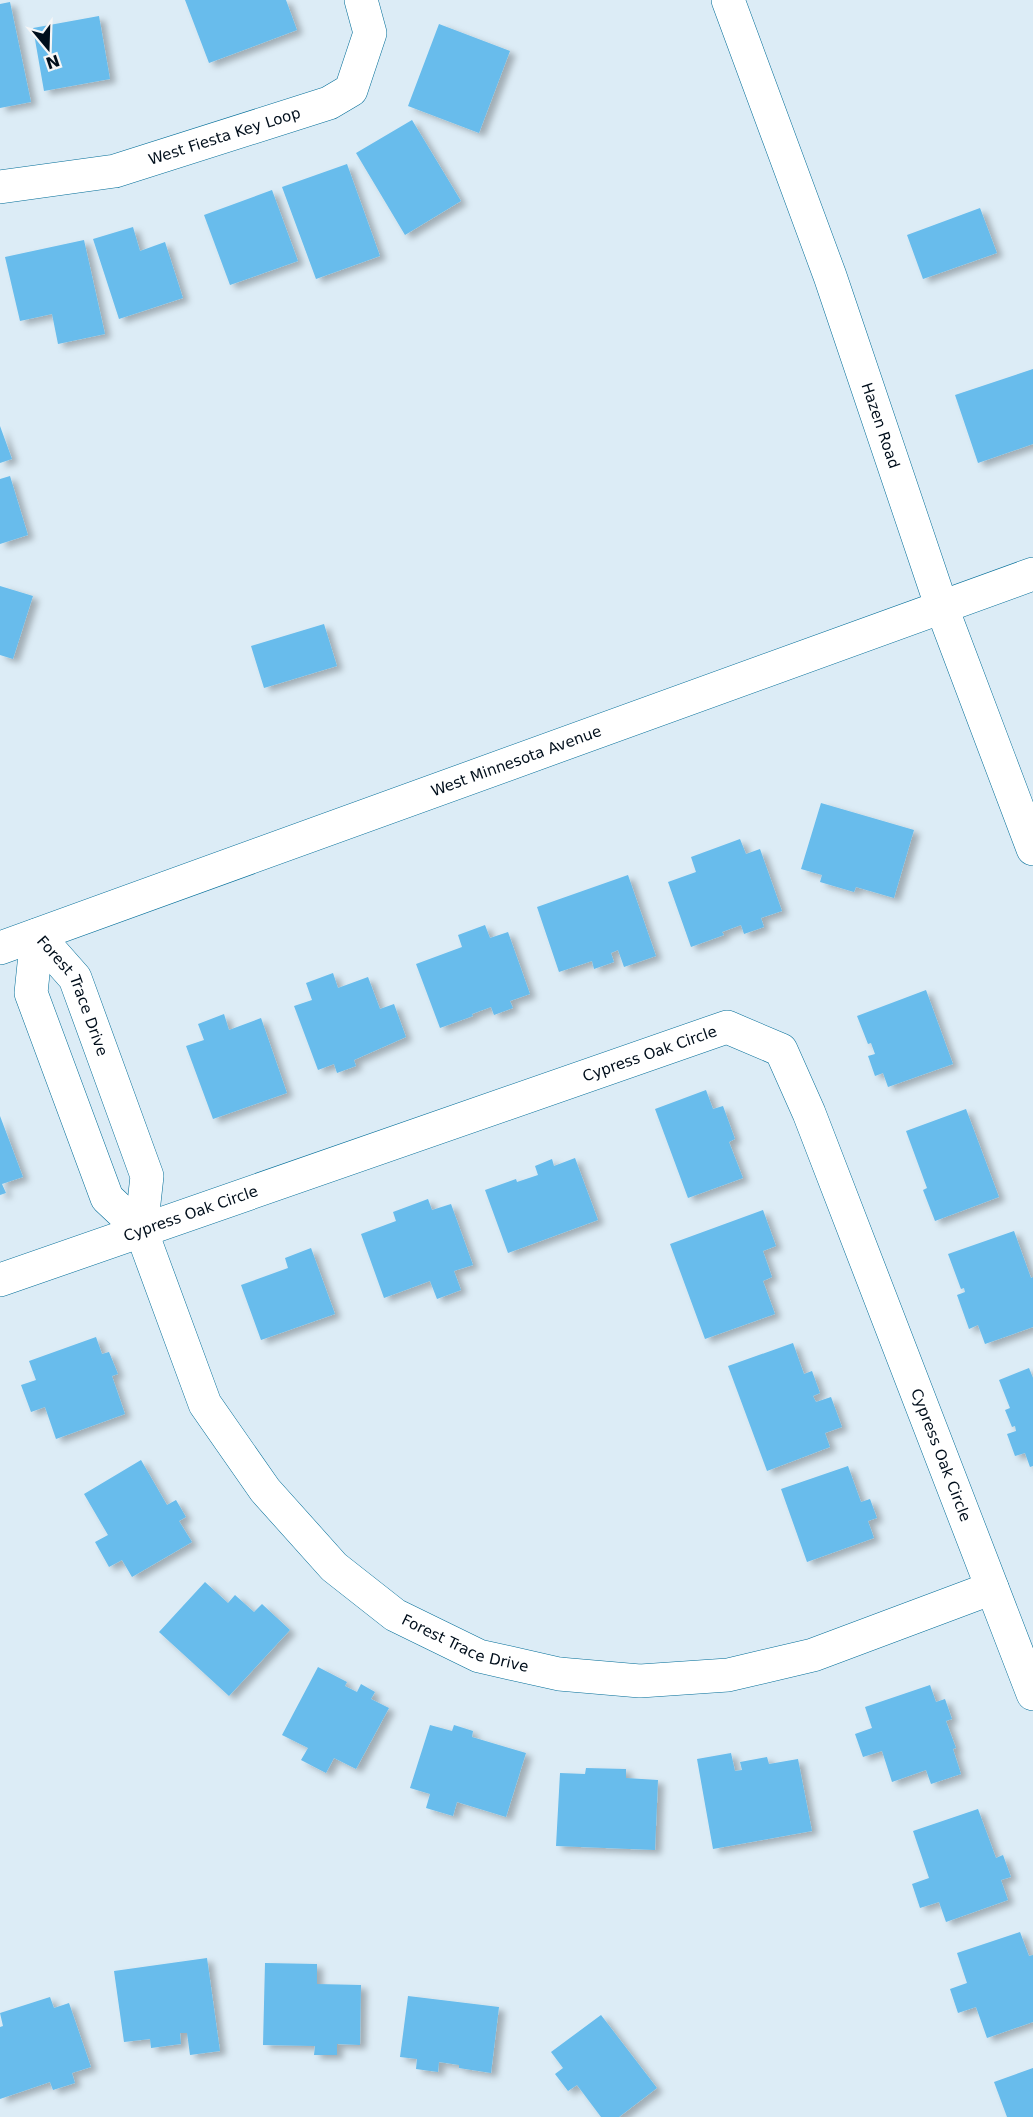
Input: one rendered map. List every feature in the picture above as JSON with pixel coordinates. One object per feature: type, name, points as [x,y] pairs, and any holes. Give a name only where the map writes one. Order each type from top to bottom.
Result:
[{"type":"street","name":"West Fiesta Key Loop","points":[[0,187],[116,171],[329,103],[351,90],[370,33],[361,0]]},
{"type":"street","name":"Hazen Road","points":[[728,0],[830,276],[942,608],[1033,849]]},
{"type":"street","name":"West Minnesota Avenue","points":[[0,948],[1033,574]]},
{"type":"street","name":"Forest Trace Drive","points":[[37,935],[31,993],[107,1198],[141,1230]]},
{"type":"street","name":"Forest Trace Drive","points":[[37,935],[75,978],[147,1176],[141,1230],[205,1404],[265,1490],[334,1567],[395,1615],[479,1656],[559,1674],[640,1681],[728,1675],[813,1655],[992,1588]]},
{"type":"street","name":"Cypress Oak Circle","points":[[0,1280],[727,1027],[781,1050],[814,1124],[1033,1694]]},
{"type":"building","points":[[185,0],[286,0],[297,30],[209,63]]},
{"type":"building","points":[[10,2],[31,102],[0,108],[0,4]]},
{"type":"building","points":[[99,16],[110,79],[44,91],[33,28]]},
{"type":"building","points":[[439,24],[510,51],[479,133],[408,106]]},
{"type":"building","points":[[412,120],[461,201],[405,235],[356,153]]},
{"type":"building","points":[[347,164],[380,256],[316,279],[282,187]]},
{"type":"building","points":[[272,190],[298,261],[230,285],[204,215]]},
{"type":"building","points":[[980,208],[997,253],[923,279],[907,235]]},
{"type":"building","points":[[133,227],[140,251],[165,242],[183,298],[119,319],[93,239]]},
{"type":"building","points":[[84,240],[105,334],[58,344],[52,314],[20,321],[5,257]]},
{"type":"building","points":[[1033,369],[1033,444],[978,463],[955,395]]},
{"type":"building","points":[[0,426],[12,459],[0,463]]},
{"type":"building","points":[[10,476],[28,535],[0,544],[0,479]]},
{"type":"building","points":[[0,586],[33,596],[13,659],[0,655]]},
{"type":"building","points":[[324,624],[337,666],[264,688],[251,646]]},
{"type":"building","points":[[821,803],[914,830],[894,898],[856,887],[854,892],[820,882],[822,875],[801,869]]},
{"type":"building","points":[[740,839],[746,854],[760,849],[782,911],[761,918],[764,927],[744,934],[741,925],[722,932],[724,935],[691,947],[668,882],[696,872],[691,857]]},
{"type":"building","points":[[628,875],[656,956],[624,967],[618,950],[611,953],[614,962],[594,969],[592,961],[559,972],[537,907]]},
{"type":"building","points":[[485,925],[490,938],[508,932],[530,994],[510,1001],[513,1008],[494,1015],[491,1007],[440,1028],[416,964],[462,947],[458,935]]},
{"type":"building","points":[[333,973],[338,988],[368,977],[380,1009],[394,1004],[406,1037],[354,1060],[356,1066],[337,1073],[334,1064],[318,1070],[294,1006],[312,1000],[306,983]]},
{"type":"building","points":[[926,990],[953,1064],[888,1087],[883,1073],[875,1076],[868,1056],[875,1054],[871,1043],[868,1044],[857,1016]]},
{"type":"building","points":[[224,1014],[229,1030],[261,1018],[287,1093],[213,1119],[186,1046],[204,1040],[198,1024]]},
{"type":"building","points":[[706,1090],[713,1109],[723,1106],[735,1139],[729,1142],[743,1178],[688,1198],[655,1109]]},
{"type":"building","points":[[966,1109],[999,1197],[935,1221],[923,1190],[927,1188],[906,1131]]},
{"type":"building","points":[[0,1116],[23,1177],[2,1184],[6,1193],[0,1195]]},
{"type":"building","points":[[575,1158],[598,1220],[508,1253],[485,1190],[516,1179],[517,1182],[538,1175],[535,1166],[552,1159],[554,1166]]},
{"type":"building","points":[[428,1199],[432,1210],[451,1204],[473,1265],[454,1271],[461,1290],[437,1299],[430,1281],[384,1298],[361,1234],[396,1221],[393,1212]]},
{"type":"building","points":[[763,1210],[776,1246],[763,1251],[772,1277],[763,1281],[775,1314],[705,1339],[670,1244]]},
{"type":"building","points":[[1014,1231],[1031,1278],[1033,1277],[1033,1327],[985,1344],[978,1325],[969,1329],[957,1295],[965,1292],[964,1288],[961,1289],[948,1254]]},
{"type":"building","points":[[311,1248],[335,1314],[261,1340],[241,1285],[288,1268],[285,1258]]},
{"type":"building","points":[[96,1337],[102,1354],[109,1352],[118,1374],[112,1376],[125,1414],[56,1439],[45,1407],[31,1412],[21,1385],[36,1380],[29,1361]]},
{"type":"building","points":[[793,1343],[804,1374],[812,1371],[820,1393],[813,1396],[816,1402],[831,1397],[842,1427],[825,1433],[830,1447],[767,1471],[728,1366]]},
{"type":"building","points":[[1029,1368],[1033,1378],[1033,1466],[1030,1467],[1025,1453],[1015,1456],[1007,1434],[1016,1431],[1005,1410],[1010,1408],[999,1380]]},
{"type":"building","points":[[141,1460],[167,1505],[176,1500],[186,1517],[179,1521],[192,1542],[132,1577],[122,1560],[109,1567],[95,1542],[108,1535],[84,1494]]},
{"type":"building","points":[[848,1466],[861,1502],[870,1499],[877,1518],[868,1521],[874,1538],[807,1562],[781,1489]]},
{"type":"building","points":[[205,1582],[228,1603],[235,1595],[254,1612],[262,1604],[290,1630],[229,1696],[159,1632]]},
{"type":"building","points":[[318,1667],[347,1682],[345,1686],[357,1692],[361,1684],[375,1692],[371,1699],[389,1708],[356,1769],[334,1758],[326,1773],[301,1760],[308,1748],[282,1735]]},
{"type":"building","points":[[930,1685],[936,1702],[945,1699],[952,1719],[946,1721],[956,1748],[953,1749],[961,1774],[931,1784],[926,1770],[892,1782],[882,1751],[863,1757],[855,1734],[872,1728],[865,1707]]},
{"type":"building","points":[[430,1725],[452,1731],[454,1725],[473,1731],[472,1737],[526,1753],[506,1817],[457,1802],[453,1816],[426,1808],[430,1794],[410,1788]]},
{"type":"building","points":[[731,1753],[735,1771],[742,1770],[740,1762],[767,1757],[769,1764],[798,1759],[812,1831],[713,1849],[697,1759]]},
{"type":"building","points":[[586,1768],[626,1769],[626,1778],[658,1780],[655,1850],[556,1846],[560,1773],[585,1774]]},
{"type":"building","points":[[978,1809],[996,1858],[1003,1855],[1011,1877],[1001,1880],[1008,1900],[946,1922],[939,1902],[920,1908],[912,1884],[929,1878],[913,1831]]},
{"type":"building","points":[[1020,1932],[1029,1956],[1033,1955],[1033,2022],[987,2038],[976,2007],[958,2013],[950,1989],[967,1983],[957,1953]]},
{"type":"building","points":[[207,1958],[220,2051],[190,2055],[187,2033],[180,2033],[181,2044],[151,2048],[150,2039],[124,2042],[114,1971]]},
{"type":"building","points":[[265,1963],[317,1964],[317,1984],[361,1985],[360,2045],[337,2044],[337,2055],[314,2055],[315,2046],[263,2045]]},
{"type":"building","points":[[408,1996],[499,2007],[491,2073],[439,2062],[438,2072],[416,2069],[417,2059],[400,2057]]},
{"type":"building","points":[[50,1997],[54,2008],[69,2003],[91,2067],[72,2073],[75,2083],[53,2090],[50,2082],[0,2099],[0,2027],[3,2026],[0,2013]]},
{"type":"building","points":[[601,2015],[657,2088],[619,2117],[601,2117],[577,2085],[568,2091],[555,2074],[563,2068],[551,2052]]},
{"type":"building","points":[[1033,2068],[1033,2117],[1007,2117],[994,2082]]}]
